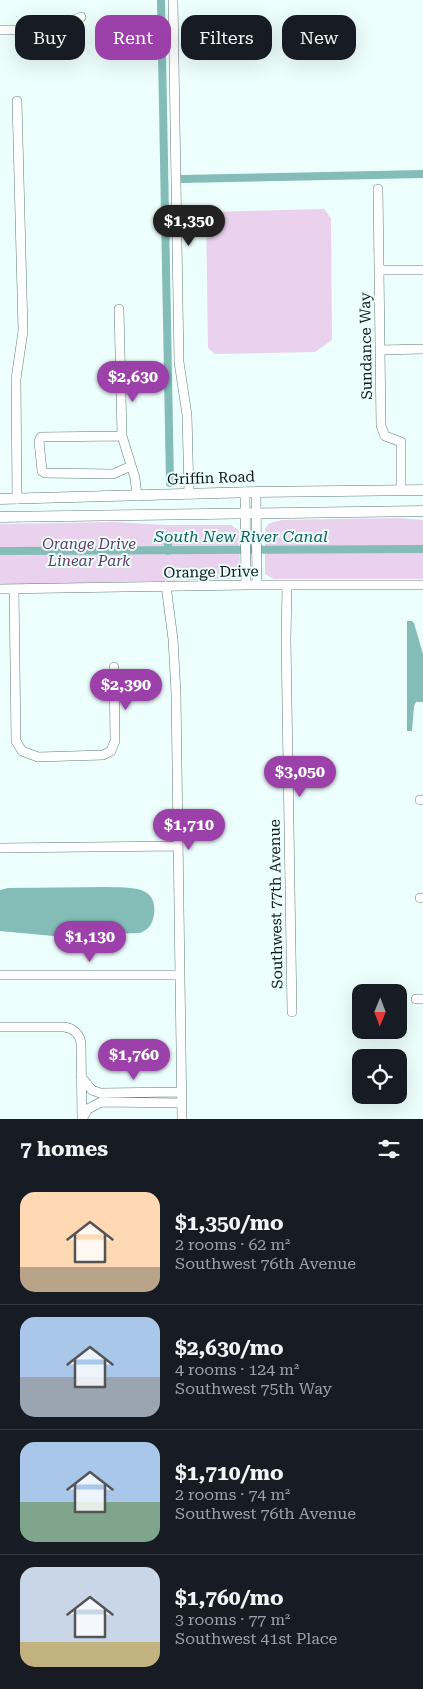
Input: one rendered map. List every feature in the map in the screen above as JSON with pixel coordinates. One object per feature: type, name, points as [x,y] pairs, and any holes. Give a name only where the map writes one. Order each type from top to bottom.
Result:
[{"type":"main road","name":"Griffin Road","points":[[0,499],[245,492],[423,490]]},
{"type":"main road","points":[[27,516],[30,508],[42,498]]},
{"type":"main road","points":[[0,516],[12,508],[17,499]]},
{"type":"main road","points":[[0,516],[423,511]]},
{"type":"street","points":[[174,0],[178,362],[187,415],[189,494]]},
{"type":"street","points":[[0,30],[15,30]]},
{"type":"street","points":[[17,101],[22,331],[16,379],[17,499]]},
{"type":"street","name":"Sundance Way","points":[[378,189],[382,431],[385,436],[401,442],[401,490]]},
{"type":"street","points":[[379,270],[423,270]]},
{"type":"street","points":[[120,309],[122,436],[136,478],[137,496]]},
{"type":"street","points":[[380,350],[423,349]]},
{"type":"street","points":[[122,436],[41,437],[39,441],[42,471],[44,473],[112,474],[131,466]]},
{"type":"street","points":[[245,492],[246,585]]},
{"type":"street","points":[[256,492],[257,585]]},
{"type":"street","name":"Orange Drive","points":[[0,589],[246,585],[423,585]]},
{"type":"street","name":"Southwest 77th Avenue","points":[[287,585],[286,640],[292,1012]]},
{"type":"street","points":[[166,586],[173,639],[175,675],[182,1119]]},
{"type":"street","points":[[14,589],[16,741],[22,751],[38,757],[103,755],[111,750],[115,741],[114,667]]},
{"type":"street","points":[[0,848],[178,846]]},
{"type":"street","points":[[0,975],[179,975]]},
{"type":"street","points":[[0,1027],[64,1027],[73,1029],[80,1038],[82,1119]]},
{"type":"street","points":[[81,1077],[92,1090],[100,1093],[182,1092]]},
{"type":"street","points":[[82,1119],[88,1109],[101,1102],[182,1103]]},
{"type":"green space","points":[[324,209],[331,218],[332,340],[315,352],[215,354],[208,348],[206,212]]},
{"type":"green space","points":[[398,518],[423,520],[423,579],[274,579],[265,574],[265,531],[271,523],[282,520]]},
{"type":"green space","name":"Orange Drive Linear Park","points":[[115,522],[166,525],[231,525],[239,531],[240,570],[230,579],[0,585],[0,524]]},
{"type":"water","points":[[407,621],[414,623],[423,654],[423,702],[416,702],[414,706],[412,731],[407,731]]},
{"type":"water","points":[[8,888],[134,888],[147,893],[152,898],[154,915],[148,928],[140,933],[53,936],[0,931],[0,890]]},
{"type":"waterway","points":[[161,0],[170,483]]},
{"type":"waterway","points":[[180,179],[423,174]]},
{"type":"waterway","points":[[168,536],[168,551]]},
{"type":"waterway","name":"South New River Canal","points":[[0,551],[423,549]]}]
